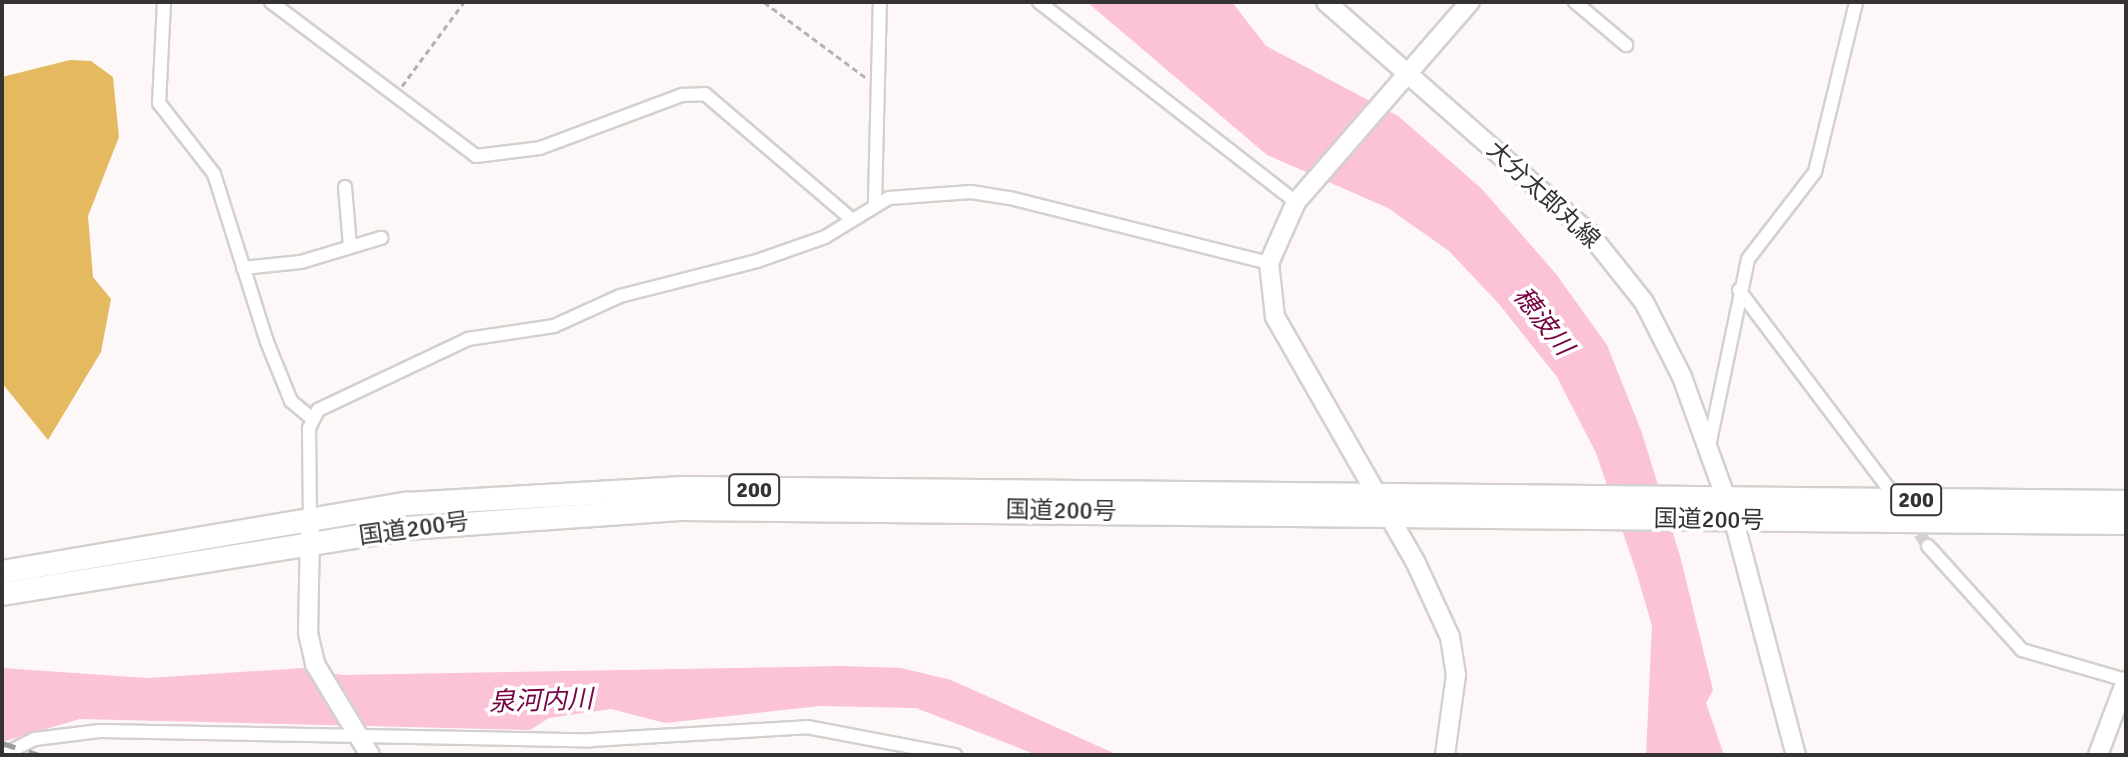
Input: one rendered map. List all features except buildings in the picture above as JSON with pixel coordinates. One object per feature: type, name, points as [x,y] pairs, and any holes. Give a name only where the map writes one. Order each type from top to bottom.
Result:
[{"type":"highway","name":"国道200号","points":[[2,572],[406,504],[684,488],[1379,507]]},
{"type":"highway","name":"国道200号","points":[[1719,510],[2126,502]]},
{"type":"highway","name":"国道200号","points":[[2,594],[309,545],[526,515],[683,509],[1513,507],[2126,523]]},
{"type":"main road","name":"大分太郎丸線","points":[[1326,2],[1404,77],[1589,233],[1616,268],[1682,377],[1708,449],[1719,510],[1796,755]]},
{"type":"main road","points":[[1445,755],[1455,690],[1450,637],[1275,317],[1269,263],[1296,202],[1470,2]]},
{"type":"main road","points":[[310,521],[308,633],[315,664],[356,739],[370,755]]},
{"type":"main road","points":[[2098,755],[2126,680]]},
{"type":"street","points":[[164,2],[159,103],[214,174],[243,268],[291,401],[311,418]]},
{"type":"street","points":[[271,2],[476,156],[490,159],[682,95],[705,94],[848,216]]},
{"type":"street","points":[[875,202],[875,84],[880,2]]},
{"type":"street","points":[[1039,2],[1296,202]]},
{"type":"street","points":[[1575,2],[1626,45]]},
{"type":"street","points":[[1708,449],[1739,290],[1761,236],[1815,172],[1856,2]]},
{"type":"street","points":[[345,187],[350,247]]},
{"type":"street","points":[[311,418],[468,339],[554,326],[620,296],[757,261],[825,237],[848,216],[875,202],[971,192],[1269,263]]},
{"type":"street","points":[[243,268],[381,238]]},
{"type":"street","points":[[1739,290],[1888,488]]},
{"type":"street","points":[[310,521],[311,418]]},
{"type":"street","points":[[1928,546],[2022,650],[2126,680]]},
{"type":"street","points":[[3,755],[35,739],[90,731],[356,739],[591,740],[807,727],[955,755]]},
{"type":"path","points":[[395,96],[464,2]]},
{"type":"path","points":[[764,2],[875,84]]},
{"type":"shaded area","points":[[70,60],[91,61],[113,77],[119,137],[88,216],[93,277],[111,299],[101,352],[48,440],[2,383],[2,77]]},
{"type":"water","name":"穂波川","points":[[1087,2],[1232,2],[1266,46],[1398,116],[1481,188],[1556,274],[1607,345],[1642,433],[1680,556],[1713,690],[1706,703],[1724,755],[1646,755],[1652,626],[1636,571],[1596,453],[1557,377],[1499,304],[1449,251],[1388,208],[1267,155]]},
{"type":"water","name":"泉河内川","points":[[842,666],[901,668],[951,680],[1118,755],[1037,755],[916,708],[820,706],[665,723],[611,709],[549,718],[530,730],[80,719],[2,742],[2,668],[147,678],[303,668],[342,675]]},
{"type":"tunnel","points":[[1909,519],[1928,546]]},
{"type":"railway","points":[[2,743],[38,755]]}]
